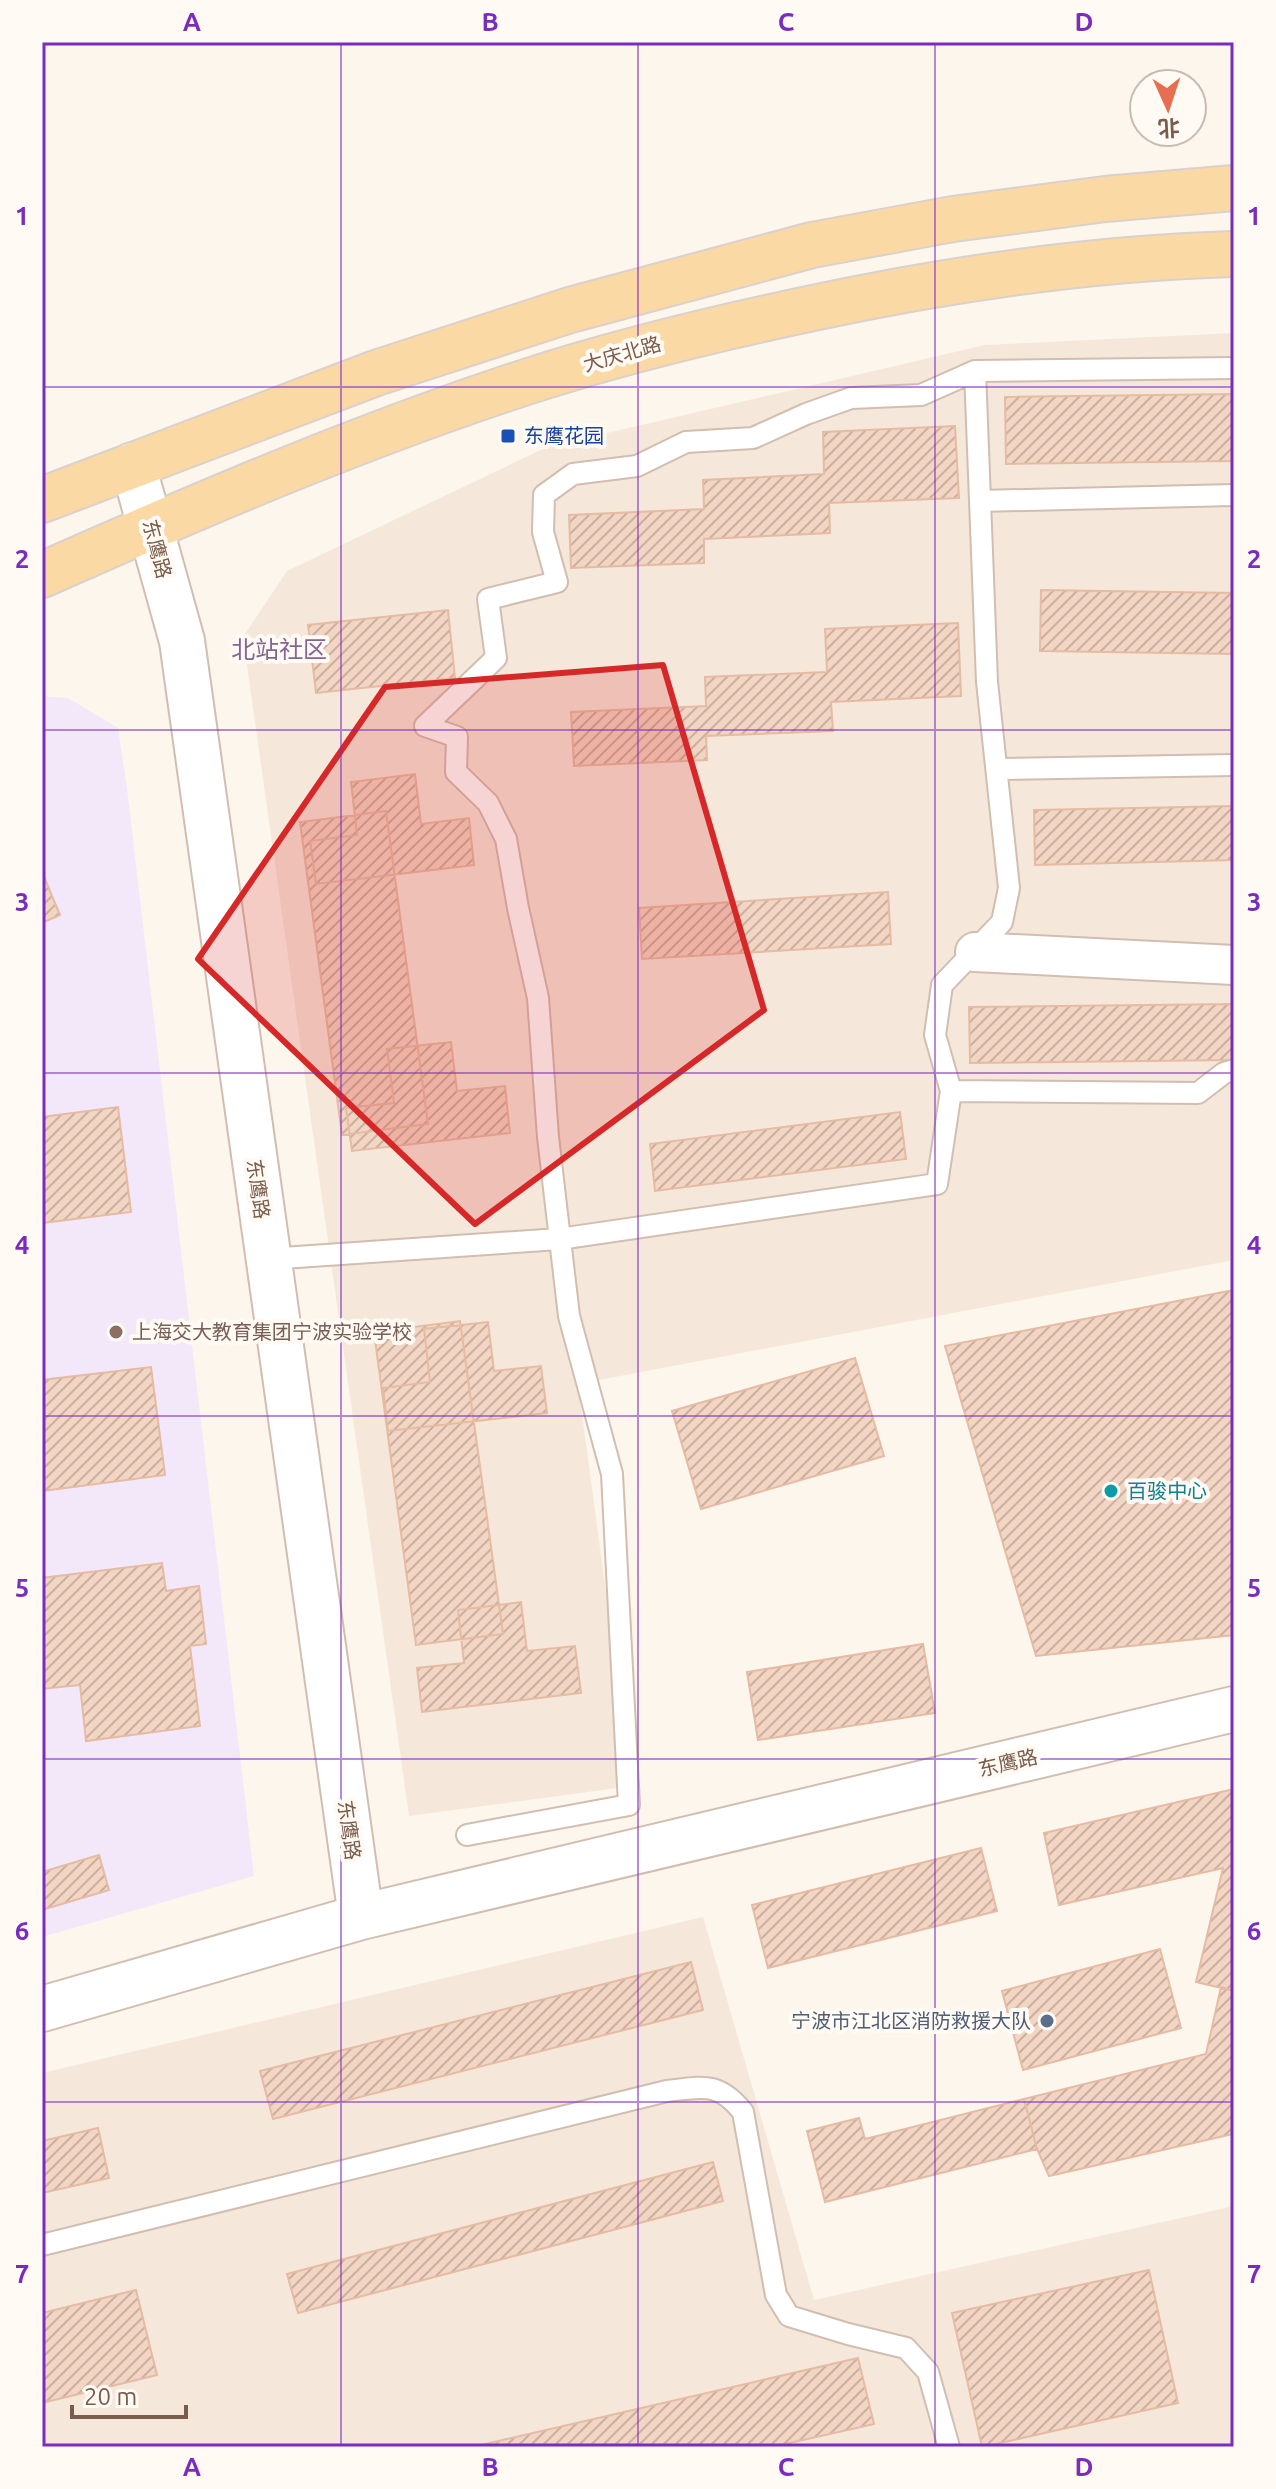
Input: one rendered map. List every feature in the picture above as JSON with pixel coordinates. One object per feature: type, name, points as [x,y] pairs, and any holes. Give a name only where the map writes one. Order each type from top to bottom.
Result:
[{"type":"main road","points":[[42,500],[376,373],[570,310],[812,245],[953,219],[1105,199],[1234,188]]},
{"type":"main road","name":"大庆北路","points":[[42,575],[151,527],[388,431],[530,381],[709,330],[906,288],[1062,264],[1234,254]]},
{"type":"street","name":"东鹰路","points":[[133,465],[182,641],[361,1917]]},
{"type":"street","points":[[975,952],[1234,965]]},
{"type":"street","name":"东鹰路","points":[[42,2009],[361,1917],[1234,1709]]},
{"type":"lane","points":[[467,1835],[629,1805],[612,1474],[569,1316],[559,1239],[538,998],[506,839],[488,803],[456,772],[457,737],[425,726],[496,658],[488,599],[557,582],[543,532],[544,495],[573,474],[637,466],[686,442],[753,438],[851,398],[921,395],[975,371],[1234,368]]},
{"type":"lane","points":[[268,1259],[559,1239],[937,1184],[951,1091],[935,1035],[942,985],[1002,922],[1009,888],[987,682],[975,371]]},
{"type":"lane","points":[[980,501],[1234,495]]},
{"type":"lane","points":[[997,769],[1234,765]]},
{"type":"lane","points":[[951,1091],[1198,1093],[1224,1073],[1234,1070]]},
{"type":"lane","points":[[42,2245],[667,2091],[703,2087],[729,2094],[743,2112],[776,2295],[789,2316],[906,2348],[928,2372],[949,2447]]},
{"type":"highlighted area","points":[[663,665],[764,1010],[475,1224],[198,959],[385,687]]},
{"type":"shaded area","name":"东鹰花园","points":[[1234,333],[1234,1260],[578,1384],[632,1786],[409,1816],[243,637],[287,571],[547,447],[985,345]]},
{"type":"shaded area","name":"上海交大教育集团宁波实验学校","points":[[42,696],[68,698],[118,728],[254,1876],[42,1937]]},
{"type":"shaded area","points":[[703,1917],[814,2300],[1234,2206],[1234,2447],[42,2447],[42,2073]]},
{"type":"building","points":[[1234,394],[1234,461],[1006,464],[1005,397]]},
{"type":"building","points":[[955,426],[959,498],[829,503],[830,533],[704,539],[704,563],[571,568],[569,515],[704,509],[703,480],[824,474],[823,432]]},
{"type":"building","points":[[1041,590],[1234,593],[1234,654],[1040,651]]},
{"type":"building","points":[[448,610],[455,678],[316,693],[308,625]]},
{"type":"building","points":[[958,623],[961,696],[831,702],[833,731],[706,736],[707,760],[574,766],[571,712],[706,706],[705,677],[827,672],[825,629]]},
{"type":"building","points":[[415,774],[421,824],[469,818],[474,865],[316,884],[310,841],[357,835],[351,782]]},
{"type":"building","points":[[1234,806],[1234,860],[1035,865],[1034,810]]},
{"type":"building","points":[[386,811],[428,1124],[342,1135],[300,822]]},
{"type":"building","points":[[42,872],[60,915],[42,923]]},
{"type":"building","points":[[888,892],[891,944],[642,959],[639,908]]},
{"type":"building","points":[[1233,1004],[1234,1060],[970,1063],[969,1007]]},
{"type":"building","points":[[451,1042],[457,1091],[505,1086],[510,1133],[352,1151],[346,1108],[394,1103],[387,1049]]},
{"type":"building","points":[[118,1107],[131,1212],[42,1223],[42,1117]]},
{"type":"building","points":[[900,1112],[906,1159],[655,1191],[650,1144]]},
{"type":"building","name":"百骏中心","points":[[1234,1290],[1234,1635],[1036,1656],[945,1346]]},
{"type":"building","points":[[460,1321],[503,1634],[416,1645],[374,1332]]},
{"type":"building","points":[[488,1322],[494,1371],[541,1366],[547,1413],[388,1431],[383,1388],[430,1382],[424,1329]]},
{"type":"building","points":[[855,1358],[884,1456],[701,1509],[672,1411]]},
{"type":"building","points":[[151,1367],[165,1475],[42,1491],[42,1380]]},
{"type":"building","points":[[162,1563],[166,1591],[199,1586],[206,1644],[190,1646],[200,1726],[86,1741],[80,1685],[42,1689],[42,1578]]},
{"type":"building","points":[[521,1602],[527,1651],[575,1646],[581,1693],[422,1712],[417,1668],[464,1663],[458,1610]]},
{"type":"building","points":[[923,1644],[935,1713],[758,1740],[747,1672]]},
{"type":"building","points":[[1234,1789],[1234,1991],[1196,1982],[1223,1868],[1059,1905],[1044,1833]]},
{"type":"building","points":[[981,1848],[997,1911],[768,1968],[752,1905]]},
{"type":"building","points":[[99,1855],[109,1890],[42,1910],[42,1872]]},
{"type":"building","points":[[1160,1949],[1181,2028],[1023,2070],[1002,1991]]},
{"type":"building","points":[[691,1962],[703,2010],[273,2119],[260,2071]]},
{"type":"building","points":[[1221,1987],[1234,1991],[1233,2134],[1049,2176],[1037,2149],[1024,2099],[1206,2054]]},
{"type":"building","points":[[1024,2099],[1037,2149],[825,2202],[807,2131],[859,2118],[865,2139]]},
{"type":"building","points":[[98,2128],[109,2178],[42,2193],[42,2141]]},
{"type":"building","points":[[713,2162],[723,2201],[298,2313],[287,2274]]},
{"type":"building","points":[[1149,2270],[1178,2403],[982,2447],[952,2313]]},
{"type":"building","points":[[136,2290],[157,2375],[42,2403],[42,2313]]},
{"type":"building","points":[[858,2358],[874,2424],[772,2447],[472,2447]]},
{"type":"place","name":"东鹰花园","points":[[508,436]]},
{"type":"place","name":"上海交大教育集团宁波实验学校","points":[[116,1332]]},
{"type":"place","name":"百骏中心","points":[[1111,1491]]},
{"type":"place","name":"宁波市江北区消防救援大队","points":[[1047,2021]]},
{"type":"district","name":"北站社区","points":[[279,650]]}]
